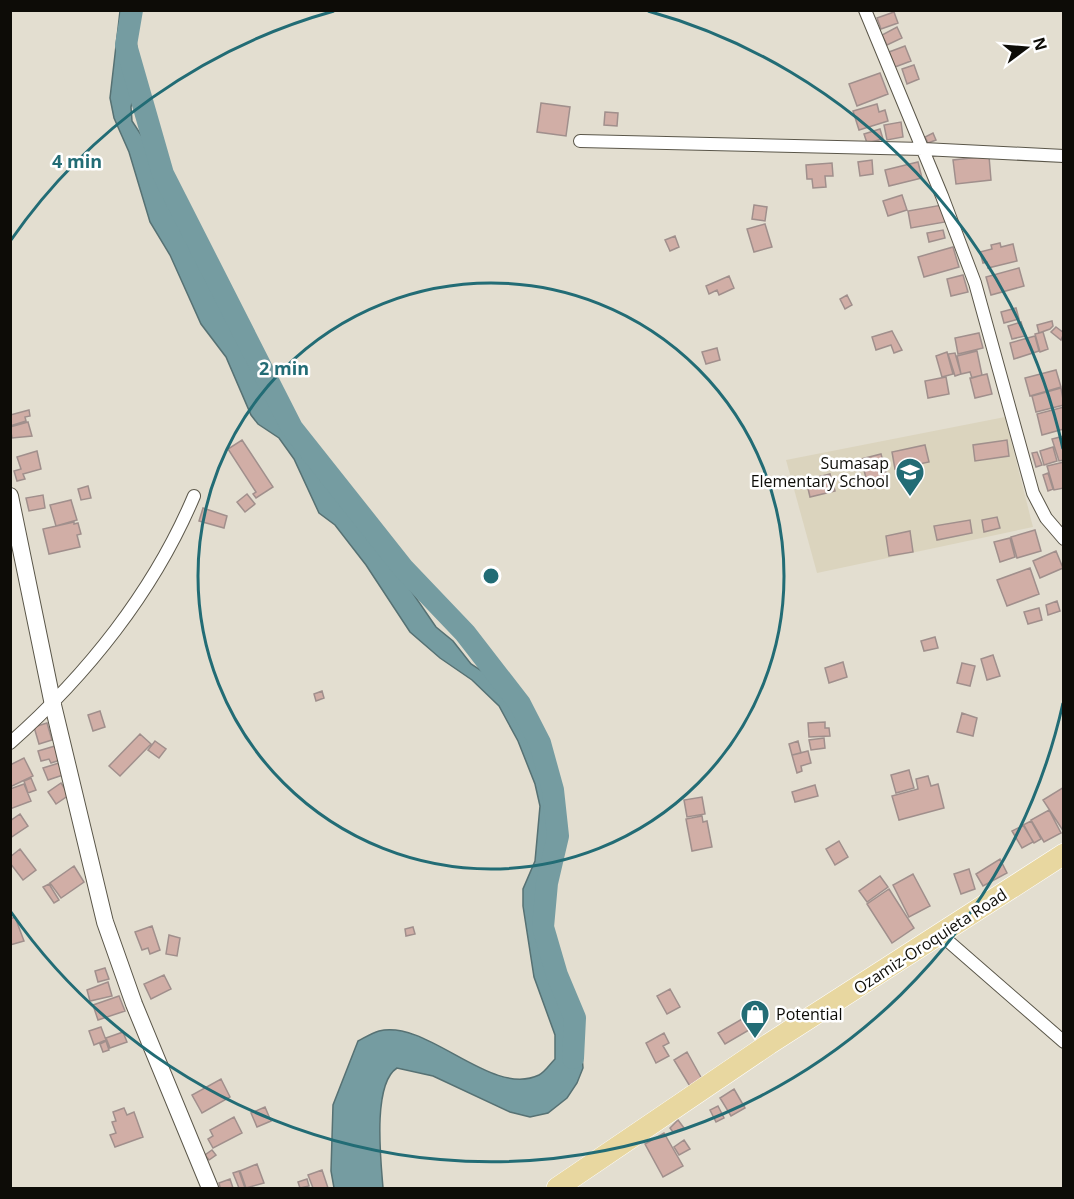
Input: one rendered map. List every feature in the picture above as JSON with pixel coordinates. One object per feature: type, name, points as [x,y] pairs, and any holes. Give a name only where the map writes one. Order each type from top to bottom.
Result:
[{"type":"highway","name":"Ozamiz-Oroquieta Road","points":[[558,1188],[769,1044],[1064,854]]},
{"type":"street","points":[[865,10],[923,149],[975,283],[1033,493],[1046,518],[1064,539]]},
{"type":"street","points":[[580,141],[923,149],[1064,156]]},
{"type":"street","points":[[10,496],[53,705],[105,922],[134,1004],[210,1188]]},
{"type":"street","points":[[10,743],[53,705],[124,618],[182,525],[194,496]]},
{"type":"street","points":[[940,934],[1064,1042]]},
{"type":"shaded area","name":"Sumasap Elementary School","points":[[1005,417],[1033,527],[817,573],[786,460]]},
{"type":"water","points":[[120,11],[141,11],[136,40],[140,71],[131,107],[132,121],[149,147],[176,216],[206,280],[299,444],[372,534],[436,627],[453,641],[471,664],[485,673],[515,705],[532,738],[546,779],[551,832],[548,862],[538,897],[537,923],[556,984],[581,1042],[583,1068],[567,1098],[548,1113],[530,1117],[510,1112],[433,1076],[397,1068],[389,1077],[381,1106],[380,1143],[383,1188],[334,1188],[331,1171],[333,1105],[358,1041],[379,1031],[398,1030],[418,1036],[480,1068],[501,1076],[520,1079],[539,1075],[555,1059],[555,1035],[534,977],[523,906],[523,889],[535,861],[540,806],[535,784],[518,741],[499,706],[472,680],[440,658],[410,632],[366,565],[335,525],[319,513],[294,459],[279,438],[258,424],[251,415],[226,357],[201,324],[170,255],[150,222],[129,152],[114,118],[110,98]]},
{"type":"building","points":[[894,12],[898,23],[881,29],[877,18]]},
{"type":"building","points":[[897,27],[902,38],[887,45],[882,35]]},
{"type":"building","points":[[905,46],[911,61],[895,67],[889,52]]},
{"type":"building","points":[[914,65],[919,79],[907,84],[902,69]]},
{"type":"building","points":[[880,73],[888,94],[857,106],[849,84]]},
{"type":"building","points":[[541,103],[570,107],[566,136],[537,132]]},
{"type":"building","points":[[877,104],[879,112],[885,110],[888,121],[859,130],[853,111]]},
{"type":"building","points":[[605,112],[618,113],[617,126],[604,125]]},
{"type":"building","points":[[901,122],[903,137],[887,140],[884,125]]},
{"type":"building","points":[[880,129],[883,139],[867,143],[864,134]]},
{"type":"building","points":[[933,133],[936,140],[928,143],[925,137]]},
{"type":"building","points":[[989,156],[991,180],[956,184],[953,160]]},
{"type":"building","points":[[872,160],[873,174],[860,176],[858,162]]},
{"type":"building","points":[[918,162],[922,178],[889,186],[885,170]]},
{"type":"building","points":[[832,163],[833,176],[825,176],[826,187],[813,188],[812,179],[807,179],[806,165]]},
{"type":"building","points":[[902,195],[907,210],[888,216],[883,201]]},
{"type":"building","points":[[754,205],[767,207],[765,221],[752,219]]},
{"type":"building","points":[[942,205],[945,222],[911,228],[908,211]]},
{"type":"building","points":[[765,224],[772,247],[754,252],[747,229]]},
{"type":"building","points":[[943,230],[945,238],[929,242],[927,233]]},
{"type":"building","points":[[675,236],[679,247],[670,251],[665,240]]},
{"type":"building","points":[[1000,243],[1001,247],[1013,244],[1017,261],[988,268],[987,262],[983,263],[980,252],[992,249],[991,245]]},
{"type":"building","points":[[953,247],[959,267],[924,277],[918,257]]},
{"type":"building","points":[[1019,268],[1024,286],[991,295],[986,277]]},
{"type":"building","points":[[963,275],[968,292],[951,296],[947,279]]},
{"type":"building","points":[[729,276],[734,288],[719,295],[717,290],[709,294],[706,286]]},
{"type":"building","points":[[847,295],[852,305],[845,309],[840,299]]},
{"type":"building","points":[[1016,308],[1019,319],[1004,323],[1001,312]]},
{"type":"building","points":[[1052,321],[1053,326],[1050,329],[1039,333],[1037,325]]},
{"type":"building","points":[[1021,322],[1025,336],[1012,339],[1008,326]]},
{"type":"building","points":[[1056,327],[1064,333],[1061,340],[1051,332]]},
{"type":"building","points":[[892,331],[902,350],[894,353],[891,345],[876,350],[872,337]]},
{"type":"building","points":[[1043,332],[1048,349],[1040,352],[1035,334]]},
{"type":"building","points":[[979,333],[983,348],[958,354],[955,338]]},
{"type":"building","points":[[1035,336],[1039,351],[1014,359],[1010,343]]},
{"type":"building","points":[[717,348],[720,360],[706,364],[702,352]]},
{"type":"building","points":[[977,351],[982,375],[972,378],[970,372],[961,374],[957,356]]},
{"type":"building","points":[[947,352],[953,374],[942,377],[936,356]]},
{"type":"building","points":[[955,353],[961,374],[955,376],[948,354]]},
{"type":"building","points":[[1056,370],[1061,387],[1030,396],[1025,378]]},
{"type":"building","points":[[987,374],[992,394],[975,398],[970,378]]},
{"type":"building","points":[[946,377],[949,394],[928,398],[925,381]]},
{"type":"building","points":[[1061,388],[1064,405],[1036,412],[1032,396]]},
{"type":"building","points":[[1064,407],[1064,429],[1042,435],[1037,414]]},
{"type":"building","points":[[29,410],[30,416],[25,417],[26,421],[10,426],[10,415]]},
{"type":"building","points":[[28,422],[32,436],[12,438],[10,427]]},
{"type":"building","points":[[1064,436],[1064,460],[1059,461],[1052,439]]},
{"type":"building","points":[[242,440],[273,487],[256,498],[253,494],[256,492],[228,449]]},
{"type":"building","points":[[1007,440],[1009,456],[975,461],[973,445]]},
{"type":"building","points":[[925,445],[929,462],[895,469],[892,452]]},
{"type":"building","points":[[1053,447],[1057,461],[1044,465],[1040,451]]},
{"type":"building","points":[[37,451],[41,469],[23,474],[25,479],[17,481],[14,471],[21,469],[17,457]]},
{"type":"building","points":[[1037,452],[1042,465],[1036,467],[1032,453]]},
{"type":"building","points":[[881,454],[889,484],[869,489],[861,459]]},
{"type":"building","points":[[1064,462],[1064,488],[1054,490],[1047,466]]},
{"type":"building","points":[[1048,473],[1053,489],[1048,491],[1043,475]]},
{"type":"building","points":[[830,474],[835,491],[810,497],[806,480]]},
{"type":"building","points":[[88,486],[91,498],[81,500],[78,489]]},
{"type":"building","points":[[247,494],[255,504],[245,512],[237,502]]},
{"type":"building","points":[[43,495],[45,508],[29,511],[26,498]]},
{"type":"building","points":[[71,500],[77,520],[56,526],[50,505]]},
{"type":"building","points":[[203,508],[227,516],[224,528],[199,521]]},
{"type":"building","points":[[997,517],[1000,528],[984,532],[982,520]]},
{"type":"building","points":[[970,520],[972,533],[937,540],[934,526]]},
{"type":"building","points":[[74,522],[74,524],[78,523],[81,534],[77,535],[80,547],[49,554],[43,529]]},
{"type":"building","points":[[1035,530],[1041,551],[1017,558],[1011,537]]},
{"type":"building","points":[[910,531],[913,552],[889,556],[886,536]]},
{"type":"building","points":[[1010,538],[1015,557],[1000,562],[994,542]]},
{"type":"building","points":[[1056,551],[1063,568],[1040,578],[1033,561]]},
{"type":"building","points":[[1030,568],[1039,594],[1007,606],[997,580]]},
{"type":"building","points":[[1057,601],[1060,611],[1048,615],[1046,605]]},
{"type":"building","points":[[1039,608],[1042,620],[1028,624],[1024,612]]},
{"type":"building","points":[[935,637],[938,648],[924,651],[921,641]]},
{"type":"building","points":[[993,655],[1000,676],[987,680],[981,659]]},
{"type":"building","points":[[843,662],[847,677],[829,683],[825,668]]},
{"type":"building","points":[[962,663],[975,666],[970,686],[957,683]]},
{"type":"building","points":[[322,691],[324,698],[316,701],[314,694]]},
{"type":"building","points":[[100,711],[105,727],[93,731],[88,715]]},
{"type":"building","points":[[962,713],[977,718],[973,736],[957,732]]},
{"type":"building","points":[[825,722],[825,728],[829,728],[830,736],[809,737],[808,723]]},
{"type":"building","points":[[47,723],[52,740],[39,744],[34,727]]},
{"type":"building","points":[[140,734],[151,744],[120,776],[109,766]]},
{"type":"building","points":[[824,738],[825,748],[811,750],[809,740]]},
{"type":"building","points":[[155,741],[166,749],[159,758],[148,750]]},
{"type":"building","points":[[798,741],[801,753],[792,755],[789,744]]},
{"type":"building","points":[[55,746],[60,760],[51,763],[49,759],[41,761],[38,751]]},
{"type":"building","points":[[808,751],[811,763],[801,766],[802,771],[797,773],[792,755]]},
{"type":"building","points":[[24,758],[33,776],[10,787],[10,765]]},
{"type":"building","points":[[62,762],[66,774],[48,780],[43,768]]},
{"type":"building","points":[[909,770],[914,788],[896,793],[891,775]]},
{"type":"building","points":[[928,776],[931,786],[938,784],[944,808],[899,820],[892,796],[918,789],[916,779]]},
{"type":"building","points":[[31,778],[36,790],[28,793],[24,781]]},
{"type":"building","points":[[61,783],[69,795],[56,804],[48,792]]},
{"type":"building","points":[[24,784],[31,801],[10,809],[10,789]]},
{"type":"building","points":[[815,785],[818,796],[795,802],[792,792]]},
{"type":"building","points":[[1064,787],[1064,828],[1062,829],[1043,800]]},
{"type":"building","points":[[702,797],[705,814],[687,817],[684,800]]},
{"type":"building","points":[[1049,810],[1061,833],[1044,842],[1031,820]]},
{"type":"building","points":[[20,814],[28,826],[10,838],[10,821]]},
{"type":"building","points":[[702,816],[703,822],[707,821],[712,847],[692,851],[686,819]]},
{"type":"building","points":[[1031,821],[1041,839],[1034,843],[1023,825]]},
{"type":"building","points":[[1024,825],[1033,842],[1022,848],[1012,831]]},
{"type":"building","points":[[839,841],[848,857],[835,865],[826,849]]},
{"type":"building","points":[[20,849],[36,870],[23,880],[10,863],[10,857]]},
{"type":"building","points":[[1000,859],[1007,873],[983,886],[976,874]]},
{"type":"building","points":[[74,866],[84,882],[61,898],[50,883]]},
{"type":"building","points":[[969,869],[975,889],[961,894],[954,874]]},
{"type":"building","points":[[913,874],[930,906],[909,917],[893,885]]},
{"type":"building","points":[[880,876],[888,887],[867,902],[859,891]]},
{"type":"building","points":[[49,884],[59,900],[54,903],[43,887]]},
{"type":"building","points":[[889,889],[914,928],[892,943],[867,904]]},
{"type":"building","points":[[15,917],[24,941],[10,945],[10,919]]},
{"type":"building","points":[[152,926],[160,950],[150,954],[148,948],[142,950],[135,932]]},
{"type":"building","points":[[413,927],[415,934],[406,936],[405,929]]},
{"type":"building","points":[[169,935],[180,938],[177,956],[166,954]]},
{"type":"building","points":[[105,968],[109,979],[98,982],[95,971]]},
{"type":"building","points":[[164,975],[171,989],[151,999],[144,984]]},
{"type":"building","points":[[108,982],[112,996],[90,1001],[87,990]]},
{"type":"building","points":[[670,989],[680,1007],[667,1014],[657,996]]},
{"type":"building","points":[[119,996],[125,1011],[98,1020],[93,1005]]},
{"type":"building","points":[[742,1019],[749,1030],[725,1044],[718,1033]]},
{"type":"building","points":[[101,1027],[106,1040],[94,1045],[89,1031]]},
{"type":"building","points":[[123,1032],[127,1042],[110,1048],[106,1038]]},
{"type":"building","points":[[664,1033],[669,1043],[663,1046],[669,1056],[656,1063],[646,1043]]},
{"type":"building","points":[[106,1041],[109,1050],[103,1052],[100,1044]]},
{"type":"building","points":[[687,1052],[703,1081],[691,1088],[674,1060]]},
{"type":"building","points":[[221,1079],[230,1097],[202,1113],[192,1095]]},
{"type":"building","points":[[734,1089],[745,1108],[731,1116],[720,1098]]},
{"type":"building","points":[[718,1106],[724,1118],[716,1122],[710,1110]]},
{"type":"building","points":[[265,1107],[271,1121],[257,1127],[251,1113]]},
{"type":"building","points":[[124,1108],[127,1115],[134,1112],[143,1137],[115,1147],[110,1135],[116,1133],[112,1122],[116,1121],[113,1112]]},
{"type":"building","points":[[234,1117],[242,1133],[213,1148],[208,1139],[213,1136],[210,1130]]},
{"type":"building","points":[[678,1120],[684,1128],[673,1132],[670,1128]]},
{"type":"building","points":[[664,1133],[683,1166],[663,1177],[645,1144]]},
{"type":"building","points":[[684,1140],[690,1149],[679,1155],[674,1147]]},
{"type":"building","points":[[212,1150],[216,1155],[209,1160],[205,1155]]},
{"type":"building","points":[[257,1164],[264,1183],[246,1188],[240,1171]]},
{"type":"building","points":[[322,1170],[328,1188],[313,1188],[308,1175]]},
{"type":"building","points":[[239,1171],[245,1188],[239,1188],[233,1173]]},
{"type":"building","points":[[230,1179],[233,1188],[218,1188],[219,1183]]},
{"type":"building","points":[[307,1179],[309,1186],[300,1188],[298,1182]]},
{"type":"waterway","points":[[132,10],[126,45],[163,174],[292,428],[403,568],[465,633],[520,704],[540,743],[553,790],[558,836],[547,883],[543,927],[557,975],[575,1018],[573,1058]]},
{"type":"place","name":"Sumasap Elementary School","points":[[910,498]]},
{"type":"place","name":"Potential","points":[[755,1040]]}]
